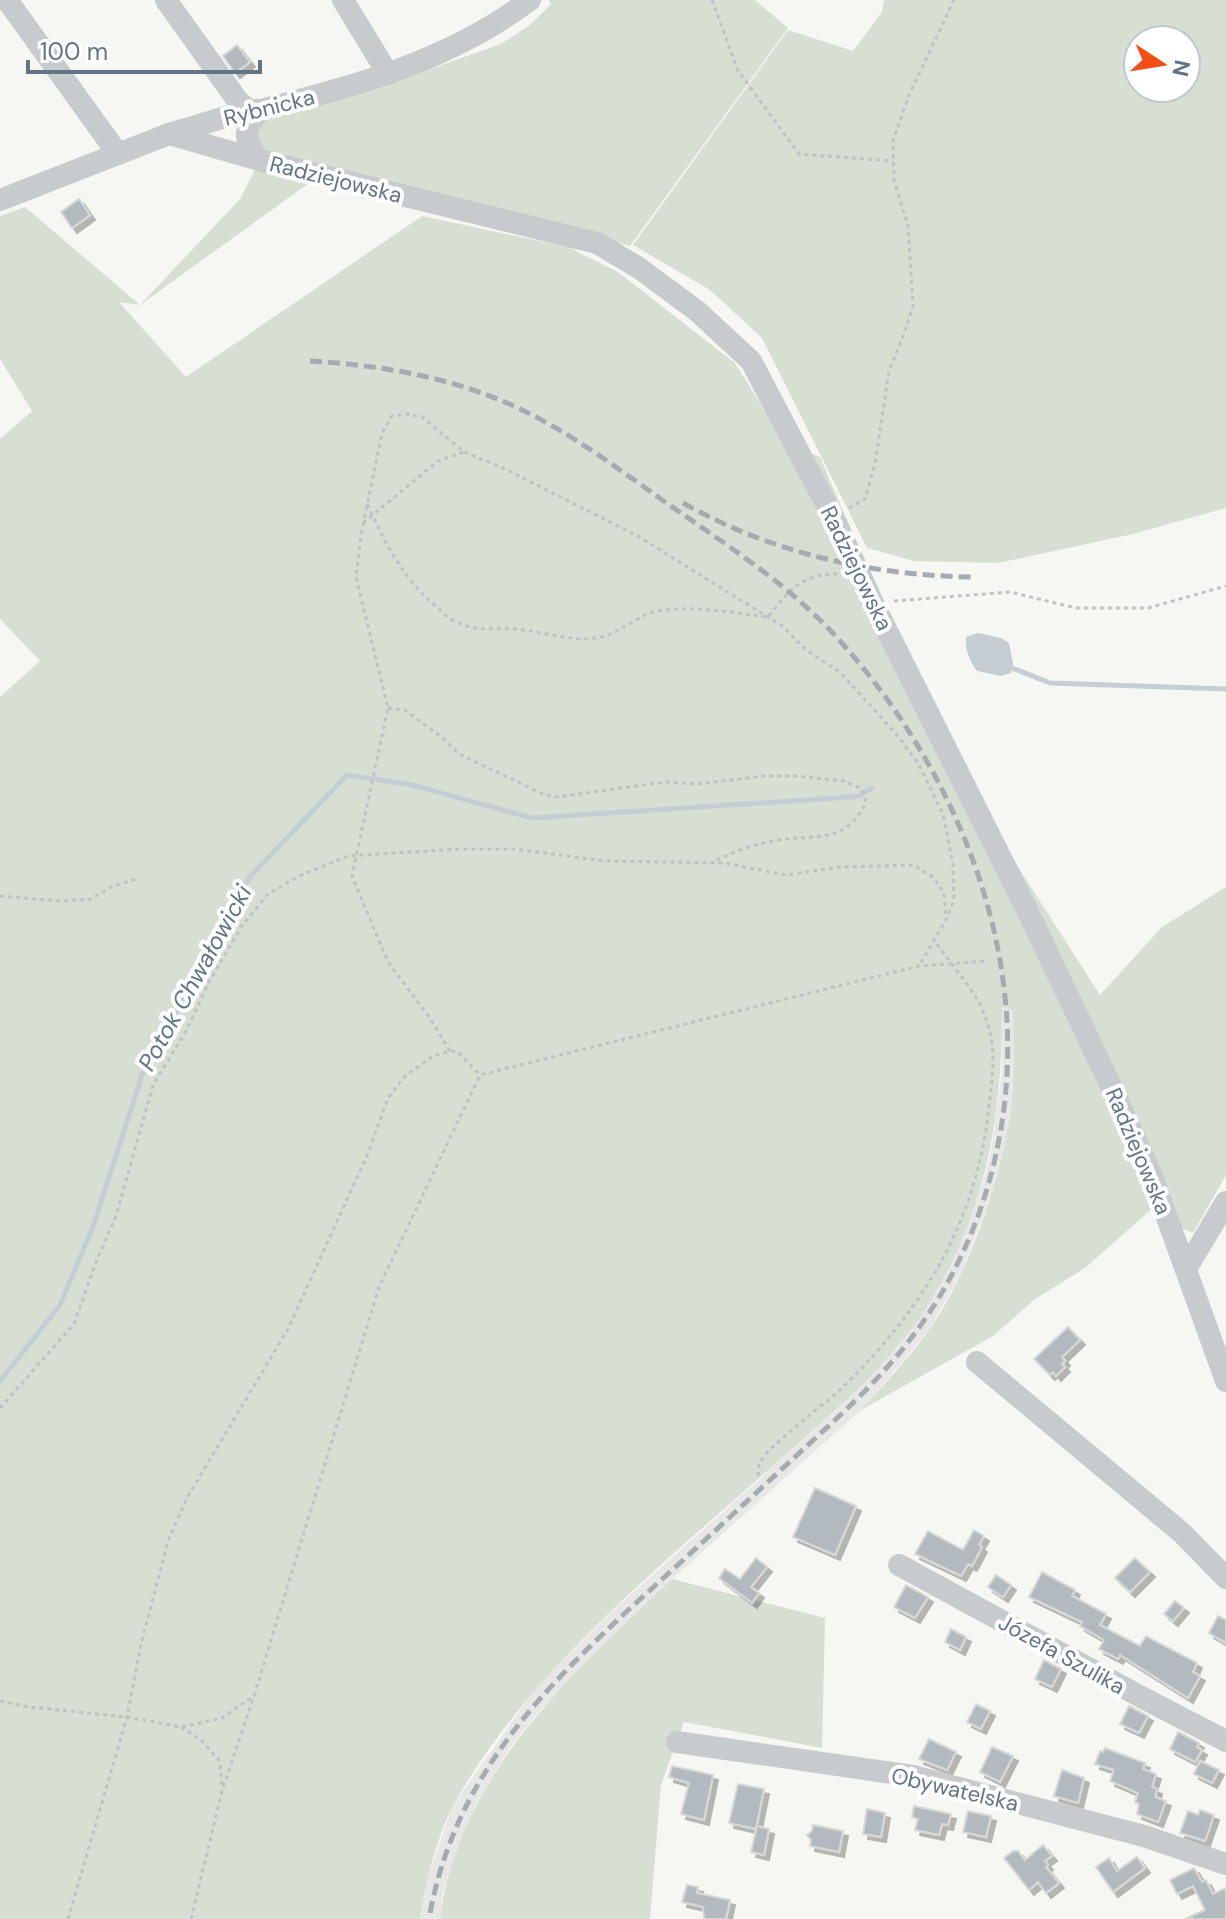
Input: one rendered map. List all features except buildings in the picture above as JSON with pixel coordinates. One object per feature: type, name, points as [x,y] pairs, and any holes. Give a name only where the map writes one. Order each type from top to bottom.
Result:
[{"type":"street","points":[[7,0],[118,154]]},
{"type":"street","points":[[166,0],[238,101],[255,110]]},
{"type":"street","points":[[343,0],[388,74]]},
{"type":"street","name":"Rybnicka","points":[[0,200],[169,134],[359,84],[443,54],[497,25],[530,0]]},
{"type":"street","name":"Radziejowska","points":[[255,110],[248,124],[246,142],[259,160]]},
{"type":"street","name":"Radziejowska","points":[[169,134],[259,160],[597,243],[630,262],[697,311],[751,361],[833,516],[1104,1070],[1152,1176],[1226,1381]]},
{"type":"street","points":[[1186,1269],[1226,1202]]},
{"type":"street","points":[[977,1362],[1182,1533],[1226,1578]]},
{"type":"street","name":"Józefa Szulika","points":[[899,1565],[1226,1741]]},
{"type":"street","name":"Obywatelska","points":[[677,1742],[913,1776],[1144,1836],[1226,1864]]},
{"type":"path","points":[[712,0],[738,71],[799,154],[893,161]]},
{"type":"path","points":[[833,516],[865,499],[875,464],[889,371],[913,306],[908,225],[894,181],[893,141],[909,95],[954,0]]},
{"type":"path","points":[[450,1051],[430,1018],[388,962],[352,876],[388,708],[356,577],[363,523],[382,433],[392,416],[406,414],[422,417],[464,452],[503,468],[636,535],[781,625],[806,650],[840,672],[918,763],[943,814],[953,864],[954,900],[919,966]]},
{"type":"path","points":[[363,523],[438,461],[464,452]]},
{"type":"path","points":[[367,504],[404,575],[426,599],[457,623],[490,630],[512,629],[574,638],[600,638],[638,617],[659,611],[699,609],[768,617]]},
{"type":"path","points":[[768,617],[798,584],[815,575],[860,575]]},
{"type":"path","points":[[874,605],[1010,592],[1076,608],[1148,608],[1226,586]]},
{"type":"path","points":[[388,708],[405,710],[459,754],[543,794],[557,797],[665,782],[697,784],[764,776],[844,781],[862,789],[866,802],[861,814],[844,831],[829,836],[763,843],[709,863]]},
{"type":"path","points":[[0,1408],[74,1324],[116,1216],[153,1085],[186,1031],[209,982],[243,924],[268,894],[297,877],[348,856],[458,849],[514,849],[606,861],[725,863],[786,875],[840,867],[914,865],[934,878],[944,893],[946,920]]},
{"type":"path","points":[[0,896],[59,901],[91,899],[111,887],[139,878]]},
{"type":"path","points":[[758,1476],[759,1464],[845,1385],[896,1330],[926,1290],[969,1200],[986,1138],[994,1052],[988,1025],[973,990],[935,940]]},
{"type":"path","points":[[480,1075],[919,966],[988,961]]},
{"type":"path","points":[[68,1919],[127,1717],[141,1644],[168,1541],[187,1498],[288,1329],[369,1151],[388,1098],[405,1076],[433,1056],[450,1051],[458,1052],[480,1075]]},
{"type":"path","points":[[191,1919],[222,1791],[379,1287],[480,1075]]},
{"type":"path","points":[[181,1727],[222,1718],[254,1696]]},
{"type":"path","points":[[0,1701],[181,1727],[201,1740],[220,1761],[222,1791]]},
{"type":"shaded area","points":[[549,0],[755,0],[788,28],[630,246],[266,153],[255,136],[265,119],[388,84],[501,44],[530,25],[551,4]]},
{"type":"shaded area","points":[[884,0],[1226,0],[1226,508],[1133,534],[998,563],[914,561],[867,548],[762,338],[710,290],[633,245],[788,30],[853,51],[882,12]]},
{"type":"shaded area","points":[[256,168],[309,183],[140,305],[240,199]]},
{"type":"shaded area","points":[[25,207],[140,305],[119,302],[186,377],[422,216],[568,247],[618,272],[735,363],[785,443],[820,457],[870,574],[1004,845],[1100,995],[1162,927],[1226,887],[1226,1175],[1193,1233],[1154,1207],[1085,1268],[1035,1299],[993,1336],[861,1410],[913,1351],[945,1305],[986,1212],[1004,1146],[1013,1084],[1013,1010],[1002,1007],[995,1119],[980,1189],[954,1258],[922,1315],[906,1337],[850,1396],[607,1615],[522,1706],[486,1754],[448,1816],[432,1860],[420,1919],[0,1919],[0,697],[40,661],[0,619],[0,439],[32,411],[0,359],[0,216]]},
{"type":"shaded area","points":[[302,353],[1013,1010],[1013,1085],[1007,1135],[991,1196],[961,1273],[929,1330],[861,1410],[672,1579],[543,1707],[511,1746],[478,1799],[457,1846],[442,1896],[440,1919],[420,1919],[424,1888],[453,1805],[539,1684],[618,1606],[840,1407],[898,1347],[937,1291],[970,1219],[992,1147],[1002,1071],[1002,1007]]},
{"type":"shaded area","points":[[978,633],[1009,643],[1013,663],[1011,673],[1001,676],[977,671],[968,655],[966,637]]},
{"type":"shaded area","points":[[672,1579],[825,1618],[822,1748],[684,1722],[661,1785],[650,1919],[440,1919],[451,1867],[470,1818],[495,1773],[525,1730],[559,1690]]},
{"type":"waterway","name":"Potok Chwałowicki","points":[[1007,666],[1050,683],[1226,689]]},
{"type":"waterway","name":"Potok Chwałowicki","points":[[0,1381],[60,1305],[93,1227],[142,1075],[249,878],[347,775],[412,785],[532,818],[852,797],[872,788]]},
{"type":"railway","points":[[310,361],[372,367],[432,378],[519,408],[598,455],[744,557],[823,622],[872,679],[901,719],[950,806],[986,900],[998,948],[1005,997],[1008,1043],[1006,1088],[990,1178],[976,1222],[935,1304],[896,1357],[855,1401],[601,1636],[534,1706],[479,1782],[458,1824],[441,1869],[429,1919]]},
{"type":"railway","points":[[683,503],[751,535],[822,558],[895,572],[971,577]]}]
